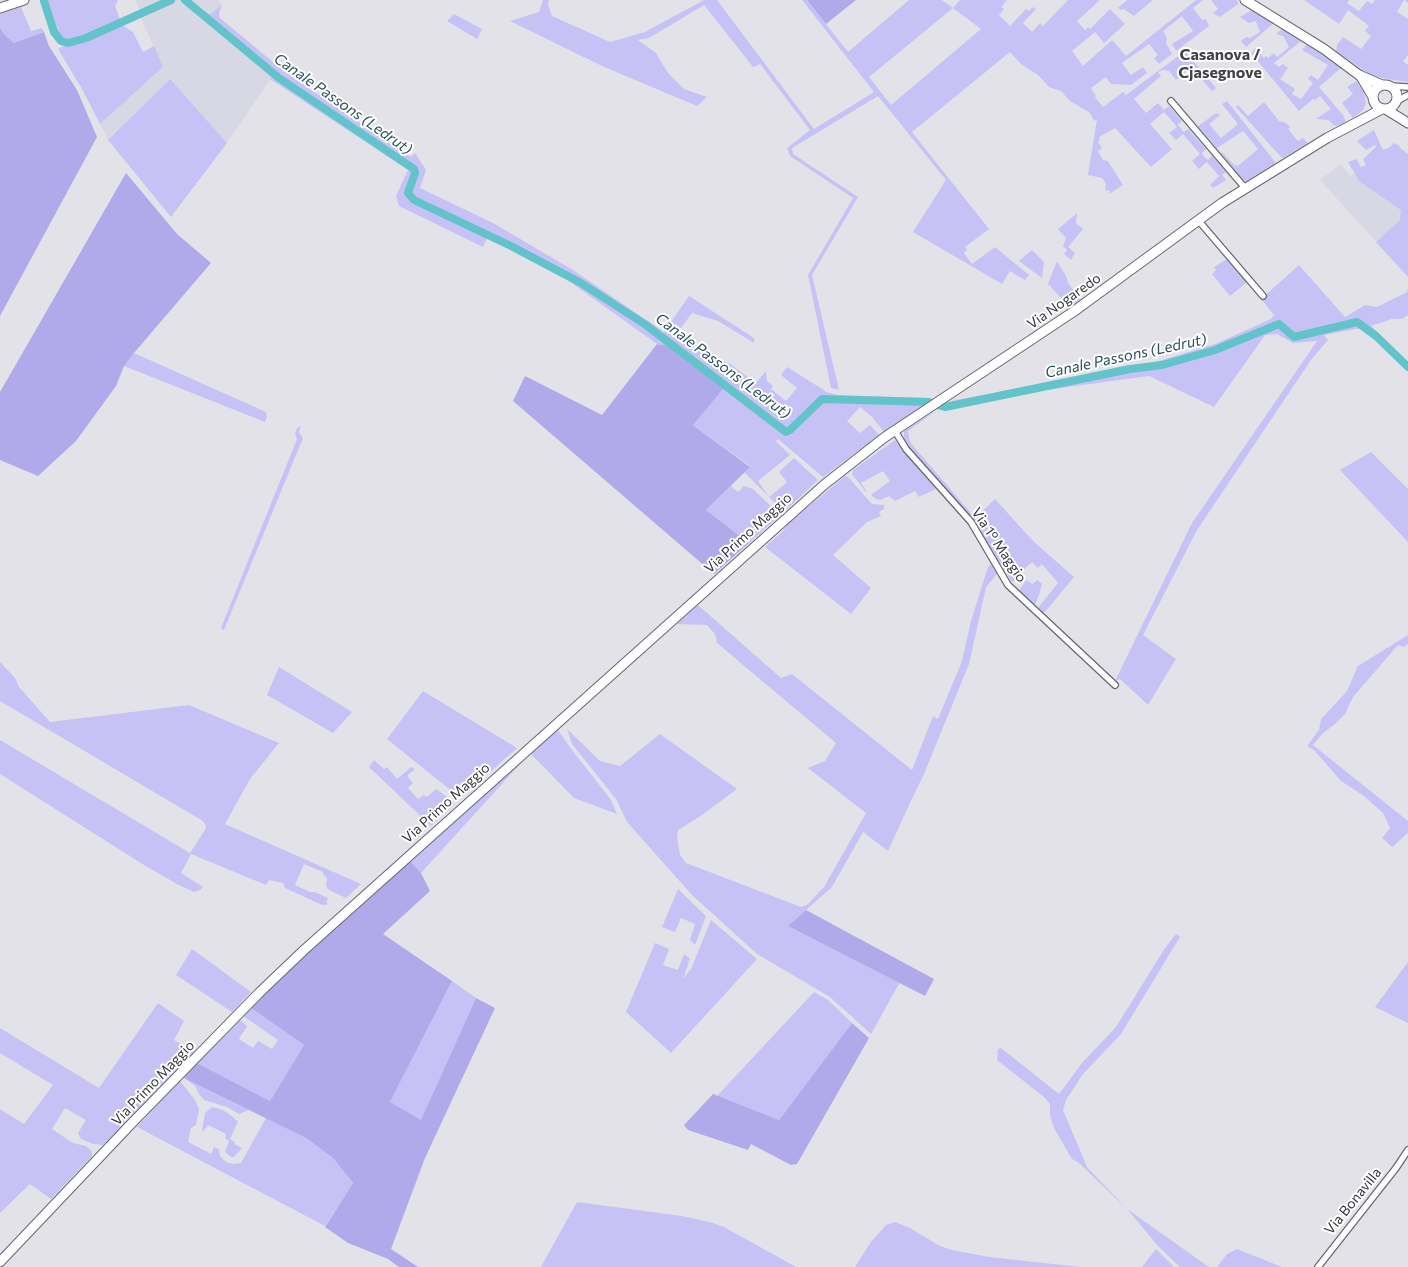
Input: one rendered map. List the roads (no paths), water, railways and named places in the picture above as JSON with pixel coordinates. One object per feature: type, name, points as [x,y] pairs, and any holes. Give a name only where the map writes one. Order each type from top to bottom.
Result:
[{"type":"street","points":[[0,8],[24,0]]},
{"type":"street","points":[[1245,0],[1324,49],[1359,74],[1396,91],[1397,102],[1408,122]]},
{"type":"street","points":[[1359,74],[1375,105],[1408,122]]},
{"type":"street","points":[[1373,99],[1376,89],[1386,85],[1408,87]]},
{"type":"street","points":[[1385,109],[1391,108],[1408,96]]},
{"type":"street","name":"Via Nogaredo","points":[[1358,121],[1373,99]]},
{"type":"street","points":[[1171,101],[1245,188]]},
{"type":"street","name":"Via Nogaredo","points":[[937,403],[1073,312],[1198,220],[1245,188],[1327,138],[1385,109]]},
{"type":"street","points":[[1198,220],[1263,296]]},
{"type":"street","name":"Via Primo Maggio","points":[[0,1262],[259,993],[304,950],[825,484],[853,461],[937,403]]},
{"type":"street","name":"Via 1° Maggio","points":[[895,431],[906,449],[971,522],[1008,585],[1114,685]]},
{"type":"street","name":"Via Bonavilla","points":[[1318,1267],[1408,1150]]},
{"type":"waterway","name":"Canale Passons (Ledrut)","points":[[44,1],[54,32],[61,41],[68,43],[86,38],[171,0]]},
{"type":"waterway","name":"Canale Passons (Ledrut)","points":[[185,0],[279,78],[414,169],[415,173],[408,193],[414,200],[511,246],[581,283],[646,325],[786,432],[822,399],[929,402],[945,407],[1130,369],[1162,365],[1215,350],[1279,324],[1294,337],[1357,322],[1376,336],[1408,367]]},
{"type":"district","name":"Casanova / Cjasegnove","points":[[1220,64]]}]
